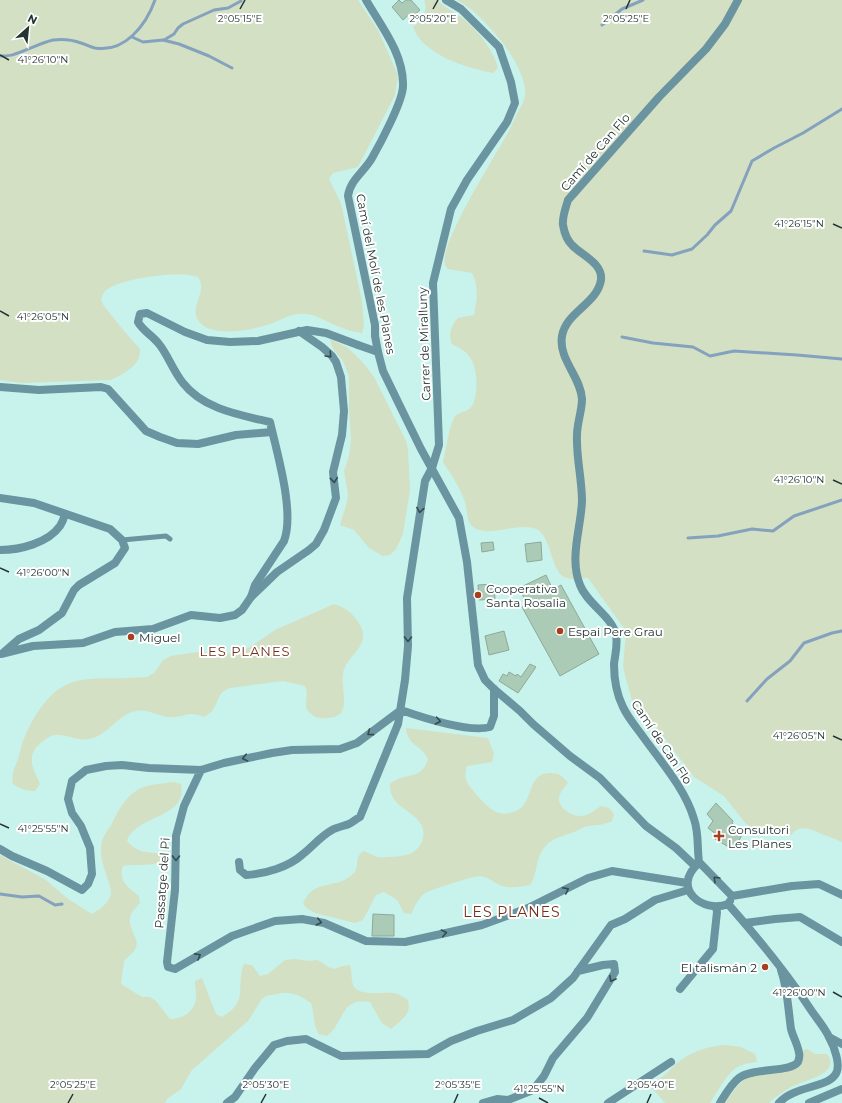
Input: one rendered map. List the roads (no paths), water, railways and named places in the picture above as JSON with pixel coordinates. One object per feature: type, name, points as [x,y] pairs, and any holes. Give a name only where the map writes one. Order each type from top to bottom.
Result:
[{"type":"street","name":"Camí del Molí de les Planes","points":[[366,0],[395,50],[401,68],[403,87],[395,112],[378,148],[363,170],[351,182],[348,189],[348,196],[383,371],[431,470],[459,518],[464,539],[468,569],[478,665],[485,680],[494,689],[559,747],[600,778],[646,826],[697,864],[732,896]]},
{"type":"street","name":"Carrer de Miralluny","points":[[239,862],[240,870],[246,875],[272,870],[292,862],[303,855],[317,840],[333,829],[351,823],[360,817],[398,724],[408,646],[407,598],[425,481],[431,470],[439,445],[433,283],[451,209],[467,180],[507,122],[514,102],[511,82],[499,47],[461,9],[446,0]]},
{"type":"street","name":"Camí de Can Flo","points":[[697,864],[696,824],[685,797],[623,708],[617,690],[614,666],[616,640],[614,628],[591,603],[580,585],[576,559],[576,538],[582,503],[577,434],[582,398],[578,385],[568,364],[562,345],[562,335],[571,318],[591,299],[598,290],[602,278],[598,268],[572,245],[566,236],[563,224],[568,200],[659,97],[706,49],[725,24],[738,0]]},
{"type":"street","points":[[251,597],[255,585],[286,537],[288,509],[270,422],[234,414],[202,401],[183,384],[159,343],[142,328],[138,322],[140,314],[147,313],[185,332],[207,340],[230,342],[258,341],[307,330],[326,333],[378,352]]},
{"type":"street","points":[[1,655],[33,646],[83,643],[115,632],[153,629],[191,615],[227,617],[235,615],[242,610],[251,597],[277,572],[310,550],[316,544],[324,530],[336,498],[334,472],[343,422],[344,399],[341,378],[336,362],[332,356],[322,347],[298,331]]},
{"type":"street","points":[[0,387],[39,390],[101,387],[108,389],[146,431],[177,443],[198,444],[236,434],[272,432]]},
{"type":"street","points":[[0,498],[34,503],[110,529],[122,540],[125,548],[115,563],[79,585],[74,590],[62,613],[40,630],[20,639],[1,655]]},
{"type":"street","points":[[0,550],[25,546],[47,539],[60,526],[65,514]]},
{"type":"street","points":[[0,848],[12,856],[47,870],[82,890],[88,884],[92,874],[92,858],[90,848],[81,826],[72,813],[68,799],[72,781],[86,770],[106,766],[122,765],[149,768],[201,770],[224,763],[292,750],[340,749],[357,744],[401,710],[426,719],[467,727],[486,728],[490,727],[494,716],[494,689]]},
{"type":"street","name":"Passatge del Pi","points":[[201,770],[184,806],[176,836],[175,890],[167,962],[168,967],[175,969],[232,936],[275,921],[302,919],[324,923],[366,941],[405,942],[482,925],[528,908],[588,878],[612,871],[688,886]]},
{"type":"street","points":[[697,864],[688,877],[688,886],[698,900],[716,907],[722,907],[728,904],[732,896],[792,886],[819,884],[842,895]]},
{"type":"street","points":[[227,1103],[236,1097],[255,1068],[274,1045],[287,1041],[306,1040],[341,1056],[428,1054],[451,1041],[513,1020],[551,998],[573,978],[611,925],[625,919],[655,900],[688,886]]},
{"type":"street","points":[[728,904],[791,980],[829,1037],[838,1063],[838,1070],[835,1076],[824,1083],[793,1093],[779,1103]]},
{"type":"street","points":[[680,989],[713,949],[717,912],[716,907]]},
{"type":"street","points":[[745,923],[775,919],[800,918],[842,942]]},
{"type":"street","points":[[483,1103],[497,1099],[506,1102],[533,1090],[544,1076],[553,1058],[587,1018],[615,972],[614,964],[603,964],[578,972]]},
{"type":"street","points":[[720,1103],[735,1081],[744,1075],[792,1067],[798,1062],[799,1053],[793,1035],[785,982],[780,967]]},
{"type":"street","points":[[829,1037],[842,1044]]},
{"type":"street","points":[[608,1103],[671,1062]]},
{"type":"street","points":[[809,1103],[842,1089]]},
{"type":"lane","points":[[122,540],[166,536],[170,539]]},
{"type":"waterway","points":[[0,56],[13,55],[53,40],[74,41],[95,48],[116,46],[125,42],[140,27],[146,19],[155,0]]},
{"type":"waterway","points":[[602,25],[622,9],[643,0]]},
{"type":"waterway","points":[[164,40],[174,34],[183,24],[214,10],[228,8],[241,1]]},
{"type":"waterway","points":[[132,37],[143,42],[163,40],[179,44],[209,56],[232,68]]},
{"type":"waterway","points":[[644,251],[672,255],[692,249],[731,211],[752,161],[803,133],[842,109]]},
{"type":"waterway","points":[[622,337],[653,343],[693,347],[710,356],[734,351],[842,359]]},
{"type":"waterway","points":[[688,538],[718,536],[752,529],[773,531],[794,516],[842,500]]},
{"type":"waterway","points":[[747,701],[767,679],[790,661],[804,643],[842,631]]},
{"type":"waterway","points":[[0,894],[22,897],[39,896],[55,905],[62,904]]},
{"type":"place","name":"Cooperativa Santa Rosalia","points":[[478,595]]},
{"type":"place","name":"Espai Pere Grau","points":[[560,631]]},
{"type":"place","name":"Miguel","points":[[131,637]]},
{"type":"place","name":"Consultori Les Planes","points":[[719,836]]},
{"type":"place","name":"El talismán 2","points":[[765,967]]},
{"type":"district","name":"LES PLANES","points":[[245,651]]},
{"type":"district","name":"LES PLANES","points":[[512,912]]}]
